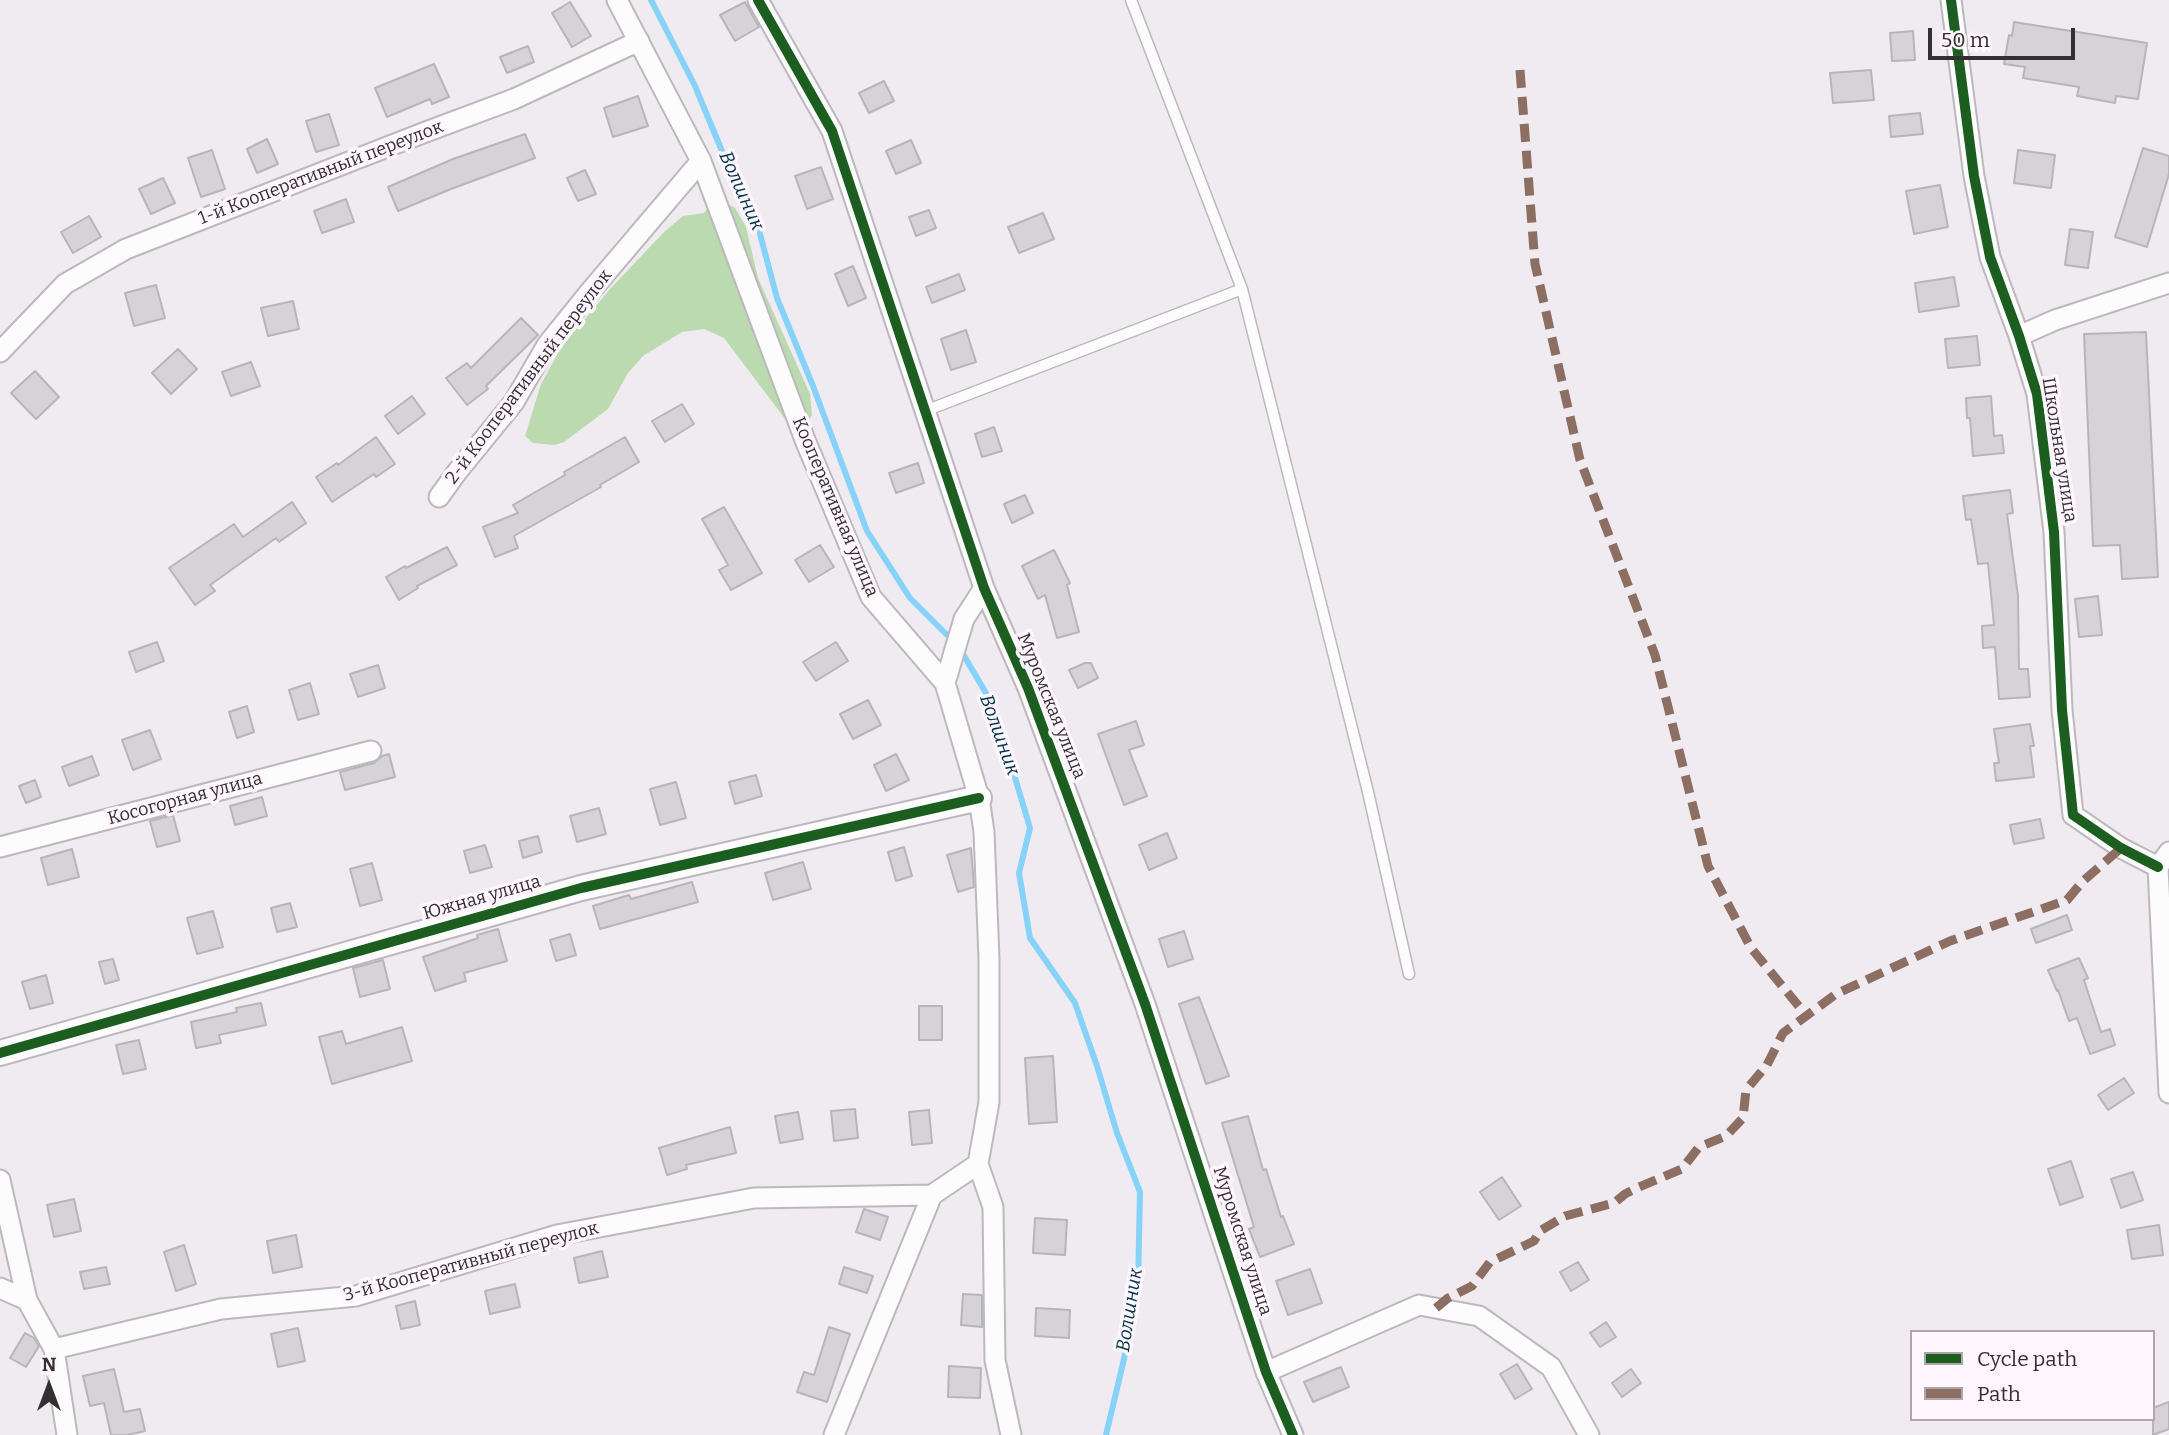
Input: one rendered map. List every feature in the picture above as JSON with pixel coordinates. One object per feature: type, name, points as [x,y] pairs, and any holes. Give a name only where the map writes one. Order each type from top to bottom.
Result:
[{"type":"street","name":"Кооперативная улица","points":[[617,0],[701,160],[805,440],[870,597],[945,683],[979,798],[984,831],[989,959],[989,1102],[978,1164],[993,1207],[995,1360],[1011,1435]]},
{"type":"street","name":"Муромская улица","points":[[758,0],[832,131],[984,588],[1028,688],[1145,1004],[1266,1372],[1293,1435]]},
{"type":"street","name":"Школьная улица","points":[[1951,0],[1975,176],[1990,257],[2037,394],[2054,532],[2062,710],[2073,815],[2120,848],[2163,859],[2169,1093]]},
{"type":"street","name":"1-й Кооперативный переулок","points":[[0,352],[65,284],[126,249],[514,99],[639,41]]},
{"type":"street","name":"2-й Кооперативный переулок","points":[[439,498],[514,402],[547,345],[701,160]]},
{"type":"street","points":[[2019,336],[2055,320],[2169,283]]},
{"type":"street","points":[[945,683],[964,619],[984,588]]},
{"type":"street","name":"Косогорная улица","points":[[0,848],[371,751]]},
{"type":"street","name":"Южная улица","points":[[0,1053],[581,888],[979,798]]},
{"type":"street","points":[[834,1435],[932,1195],[978,1164]]},
{"type":"street","points":[[0,1180],[27,1300],[54,1349],[67,1435]]},
{"type":"street","name":"3-й Кооперативный переулок","points":[[54,1349],[221,1309],[356,1296],[557,1235],[754,1198],[932,1195]]},
{"type":"street","points":[[0,1288],[27,1300]]},
{"type":"street","points":[[1266,1372],[1419,1305],[1479,1316],[1551,1367],[1589,1435]]},
{"type":"lane","points":[[1131,0],[1242,289],[1364,779],[1409,974]]},
{"type":"lane","points":[[925,411],[1242,289]]},
{"type":"green space","points":[[716,197],[735,208],[746,227],[758,278],[810,394],[812,415],[807,424],[796,426],[786,420],[724,338],[704,329],[682,332],[643,356],[628,373],[608,409],[564,442],[554,445],[533,443],[525,436],[541,384],[562,346],[611,288],[665,231],[683,216],[704,213]]},
{"type":"building","points":[[570,2],[591,36],[572,47],[552,13]]},
{"type":"building","points":[[745,2],[759,27],[735,41],[720,15]]},
{"type":"building","points":[[2014,22],[2147,43],[2138,99],[2116,96],[2115,103],[2077,96],[2079,87],[2023,78],[2025,67],[2004,64]]},
{"type":"building","points":[[1913,31],[1915,60],[1892,61],[1890,33]]},
{"type":"building","points":[[528,46],[534,62],[507,73],[500,57]]},
{"type":"building","points":[[434,64],[449,97],[432,104],[430,99],[387,117],[375,88]]},
{"type":"building","points":[[1871,70],[1874,100],[1833,103],[1830,73]]},
{"type":"building","points":[[884,81],[894,101],[869,113],[859,93]]},
{"type":"building","points":[[638,96],[648,126],[613,137],[604,108]]},
{"type":"building","points":[[1920,113],[1923,134],[1891,137],[1889,116]]},
{"type":"building","points":[[329,114],[339,145],[316,152],[306,121]]},
{"type":"building","points":[[525,134],[535,158],[398,211],[388,187],[453,159]]},
{"type":"building","points":[[267,139],[278,164],[257,173],[247,149]]},
{"type":"building","points":[[911,140],[921,163],[896,174],[886,151]]},
{"type":"building","points":[[2143,148],[2169,156],[2169,174],[2147,247],[2115,237]]},
{"type":"building","points":[[212,150],[225,189],[201,197],[188,158]]},
{"type":"building","points":[[2018,150],[2055,155],[2051,188],[2014,183]]},
{"type":"building","points":[[821,167],[833,199],[807,209],[795,176]]},
{"type":"building","points":[[585,170],[596,194],[578,201],[567,178]]},
{"type":"building","points":[[163,178],[175,203],[151,214],[139,189]]},
{"type":"building","points":[[1940,185],[1948,227],[1914,234],[1906,191]]},
{"type":"building","points":[[346,199],[354,222],[322,233],[314,211]]},
{"type":"building","points":[[929,210],[936,228],[916,236],[909,217]]},
{"type":"building","points":[[1043,213],[1054,239],[1019,253],[1008,227]]},
{"type":"building","points":[[89,216],[101,237],[73,253],[61,232]]},
{"type":"building","points":[[2070,229],[2093,232],[2088,268],[2065,265]]},
{"type":"building","points":[[853,266],[866,298],[848,306],[835,274]]},
{"type":"building","points":[[959,274],[965,290],[932,303],[926,287]]},
{"type":"building","points":[[1954,277],[1959,306],[1919,312],[1915,283]]},
{"type":"building","points":[[156,285],[165,318],[134,326],[125,293]]},
{"type":"building","points":[[293,301],[299,329],[268,336],[261,308]]},
{"type":"building","points":[[521,318],[538,335],[486,386],[488,389],[467,405],[446,378],[467,363],[471,368]]},
{"type":"building","points":[[966,330],[976,362],[951,370],[941,339]]},
{"type":"building","points":[[2146,332],[2158,577],[2122,579],[2120,545],[2093,546],[2084,334]]},
{"type":"building","points":[[1977,336],[1980,365],[1948,368],[1945,339]]},
{"type":"building","points":[[178,349],[197,369],[171,394],[152,373]]},
{"type":"building","points":[[251,362],[260,386],[231,396],[222,372]]},
{"type":"building","points":[[35,371],[59,397],[36,419],[11,393]]},
{"type":"building","points":[[412,396],[425,414],[398,434],[385,416]]},
{"type":"building","points":[[1991,396],[1994,436],[2002,435],[2004,453],[1973,456],[1966,398]]},
{"type":"building","points":[[682,404],[694,424],[665,442],[652,421]]},
{"type":"building","points":[[994,427],[1002,451],[982,457],[975,434]]},
{"type":"building","points":[[376,437],[395,464],[376,477],[374,474],[332,502],[316,477],[337,463],[338,465]]},
{"type":"building","points":[[625,437],[639,462],[600,485],[601,487],[514,536],[518,548],[495,557],[483,527],[518,513],[513,505]]},
{"type":"building","points":[[918,463],[924,483],[896,493],[889,473]]},
{"type":"building","points":[[2010,490],[2013,513],[2007,514],[2018,596],[2019,669],[2028,669],[2030,697],[1999,699],[1995,647],[1983,648],[1982,626],[1994,625],[1988,563],[1978,564],[1971,519],[1966,520],[1963,496]]},
{"type":"building","points":[[1025,495],[1033,513],[1012,523],[1004,504]]},
{"type":"building","points":[[292,502],[306,523],[279,542],[276,538],[210,585],[215,591],[195,605],[169,568],[234,524],[243,537]]},
{"type":"building","points":[[724,507],[762,573],[731,590],[719,570],[728,565],[702,519]]},
{"type":"building","points":[[820,545],[834,567],[809,582],[795,560]]},
{"type":"building","points":[[447,547],[457,565],[417,586],[418,588],[399,600],[386,577]]},
{"type":"building","points":[[1054,550],[1070,583],[1067,585],[1079,632],[1057,638],[1045,595],[1038,599],[1022,566]]},
{"type":"building","points":[[2098,596],[2102,635],[2079,637],[2075,599]]},
{"type":"building","points":[[157,642],[164,661],[136,672],[129,652]]},
{"type":"building","points":[[836,642],[848,661],[816,681],[803,662]]},
{"type":"building","points":[[1091,663],[1098,678],[1078,688],[1069,670]]},
{"type":"building","points":[[378,665],[385,688],[358,697],[350,674]]},
{"type":"building","points":[[310,683],[319,714],[298,720],[289,690]]},
{"type":"building","points":[[868,700],[881,725],[853,739],[840,714]]},
{"type":"building","points":[[247,706],[254,732],[237,738],[229,712]]},
{"type":"building","points":[[1136,721],[1144,745],[1129,750],[1147,796],[1124,805],[1098,734]]},
{"type":"building","points":[[2030,724],[2034,746],[2030,746],[2034,777],[1996,781],[1994,763],[1999,763],[1994,729]]},
{"type":"building","points":[[150,730],[161,759],[133,770],[122,740]]},
{"type":"building","points":[[389,754],[395,777],[345,790],[340,772],[374,763]]},
{"type":"building","points":[[896,754],[909,780],[886,791],[874,765]]},
{"type":"building","points":[[92,756],[99,775],[69,786],[62,767]]},
{"type":"building","points":[[756,775],[762,796],[735,804],[729,782]]},
{"type":"building","points":[[35,780],[41,797],[26,803],[19,786]]},
{"type":"building","points":[[676,782],[686,818],[660,825],[650,789]]},
{"type":"building","points":[[262,797],[267,816],[235,825],[230,806]]},
{"type":"building","points":[[599,808],[606,834],[577,842],[570,816]]},
{"type":"building","points":[[173,815],[180,841],[157,847],[150,821]]},
{"type":"building","points":[[2040,819],[2044,838],[2014,844],[2010,825]]},
{"type":"building","points":[[1167,833],[1177,858],[1149,870],[1139,845]]},
{"type":"building","points":[[538,836],[542,852],[523,858],[519,841]]},
{"type":"building","points":[[485,845],[492,867],[470,873],[464,851]]},
{"type":"building","points":[[904,847],[912,876],[896,881],[888,852]]},
{"type":"building","points":[[971,848],[974,887],[958,892],[947,855]]},
{"type":"building","points":[[72,849],[79,877],[48,885],[41,858]]},
{"type":"building","points":[[803,862],[811,889],[773,900],[765,873]]},
{"type":"building","points":[[372,863],[382,900],[360,906],[350,869]]},
{"type":"building","points":[[692,882],[698,902],[600,929],[593,906],[629,895],[631,899]]},
{"type":"building","points":[[290,903],[297,927],[277,932],[271,908]]},
{"type":"building","points":[[213,911],[223,947],[197,954],[187,918]]},
{"type":"building","points":[[2067,915],[2072,930],[2036,943],[2031,929]]},
{"type":"building","points":[[498,929],[507,961],[464,973],[466,981],[435,991],[423,957]]},
{"type":"building","points":[[1184,931],[1193,959],[1168,967],[1159,939]]},
{"type":"building","points":[[570,934],[576,955],[556,961],[550,940]]},
{"type":"building","points":[[2079,958],[2088,978],[2084,980],[2101,1032],[2110,1029],[2115,1045],[2090,1054],[2077,1018],[2069,1021],[2048,970]]},
{"type":"building","points":[[113,959],[119,980],[105,984],[99,962]]},
{"type":"building","points":[[383,960],[390,989],[360,997],[353,968]]},
{"type":"building","points":[[46,975],[53,1003],[30,1009],[22,982]]},
{"type":"building","points":[[1199,997],[1229,1076],[1206,1084],[1179,1004]]},
{"type":"building","points":[[261,1003],[266,1025],[219,1035],[221,1043],[196,1048],[191,1022],[237,1012],[236,1008]]},
{"type":"building","points":[[919,1006],[942,1006],[942,1040],[919,1040]]},
{"type":"building","points":[[402,1027],[412,1061],[332,1084],[319,1037],[342,1031],[346,1044]]},
{"type":"building","points":[[139,1040],[146,1069],[123,1074],[116,1045]]},
{"type":"building","points":[[1053,1056],[1057,1122],[1029,1124],[1025,1058]]},
{"type":"building","points":[[2124,1078],[2134,1093],[2108,1110],[2098,1095]]},
{"type":"building","points":[[855,1109],[858,1138],[834,1141],[831,1111]]},
{"type":"building","points":[[929,1110],[932,1143],[912,1145],[909,1112]]},
{"type":"building","points":[[798,1112],[803,1139],[780,1143],[775,1116]]},
{"type":"building","points":[[1248,1116],[1263,1170],[1266,1169],[1281,1217],[1283,1216],[1294,1244],[1260,1257],[1249,1229],[1254,1227],[1222,1123]]},
{"type":"building","points":[[730,1127],[736,1153],[686,1165],[687,1169],[667,1175],[659,1148]]},
{"type":"building","points":[[2071,1161],[2083,1197],[2060,1205],[2048,1169]]},
{"type":"building","points":[[2133,1172],[2143,1200],[2121,1208],[2111,1179]]},
{"type":"building","points":[[1502,1177],[1521,1206],[1499,1220],[1480,1192]]},
{"type":"building","points":[[74,1199],[81,1231],[54,1237],[47,1205]]},
{"type":"building","points":[[864,1209],[888,1217],[880,1240],[856,1232]]},
{"type":"building","points":[[1035,1218],[1067,1220],[1065,1255],[1033,1253]]},
{"type":"building","points":[[2159,1225],[2163,1255],[2132,1259],[2127,1230]]},
{"type":"building","points":[[296,1235],[302,1267],[273,1273],[267,1241]]},
{"type":"building","points":[[184,1245],[196,1284],[176,1291],[164,1252]]},
{"type":"building","points":[[602,1251],[608,1277],[579,1283],[574,1258]]},
{"type":"building","points":[[1578,1262],[1589,1280],[1571,1291],[1560,1272]]},
{"type":"building","points":[[106,1267],[110,1284],[84,1289],[80,1272]]},
{"type":"building","points":[[844,1267],[873,1276],[867,1293],[839,1284]]},
{"type":"building","points":[[1310,1269],[1322,1303],[1288,1315],[1276,1281]]},
{"type":"building","points":[[515,1284],[520,1307],[490,1314],[485,1291]]},
{"type":"building","points":[[963,1294],[982,1295],[982,1327],[961,1325]]},
{"type":"building","points":[[415,1301],[420,1325],[401,1329],[396,1306]]},
{"type":"building","points":[[1036,1308],[1070,1310],[1069,1338],[1035,1336]]},
{"type":"building","points":[[1606,1322],[1616,1337],[1600,1347],[1590,1333]]},
{"type":"building","points":[[829,1327],[850,1334],[827,1402],[797,1392],[804,1372],[814,1375]]},
{"type":"building","points":[[298,1328],[305,1361],[278,1367],[271,1334]]},
{"type":"building","points":[[25,1333],[34,1338],[39,1346],[26,1367],[10,1358]]},
{"type":"building","points":[[1517,1364],[1532,1389],[1515,1399],[1500,1374]]},
{"type":"building","points":[[949,1366],[981,1368],[980,1398],[948,1397]]},
{"type":"building","points":[[1341,1367],[1349,1387],[1313,1402],[1304,1382]]},
{"type":"building","points":[[114,1369],[124,1412],[140,1409],[145,1431],[111,1435],[104,1403],[90,1406],[83,1376]]},
{"type":"building","points":[[1631,1369],[1641,1383],[1622,1397],[1612,1383]]},
{"type":"building","points":[[2169,1402],[2169,1429],[2153,1435],[2153,1421],[2155,1407]]},
{"type":"waterway","name":"Волшник","points":[[651,0],[695,86],[724,156],[756,219],[777,298],[867,531],[910,598],[953,641]]},
{"type":"waterway","name":"Волшник","points":[[960,649],[986,693],[1030,828],[1019,873],[1030,938],[1075,1003],[1117,1133],[1140,1192],[1138,1285],[1106,1435]]},
{"type":"marked path","points":[[1520,70],[1535,264],[1580,460],[1655,655],[1708,866],[1751,948],[1806,1015]]},
{"type":"marked path","points":[[1436,1308],[1448,1298],[1472,1286],[1490,1262],[1534,1241],[1540,1231],[1565,1216],[1614,1203],[1625,1194],[1682,1169],[1699,1147],[1726,1136],[1743,1118],[1746,1090],[1767,1065],[1783,1033],[1836,994],[1950,941],[2067,900],[2083,881],[2121,848]]},
{"type":"cycle path","points":[[758,0],[832,131],[984,588],[1028,688],[1145,1004],[1266,1372],[1293,1435]]},
{"type":"cycle path","points":[[1951,0],[1974,176],[1990,257],[2037,394],[2054,532],[2062,710],[2073,815],[2121,848],[2158,867]]},
{"type":"cycle path","points":[[0,1053],[581,888],[979,798]]}]
